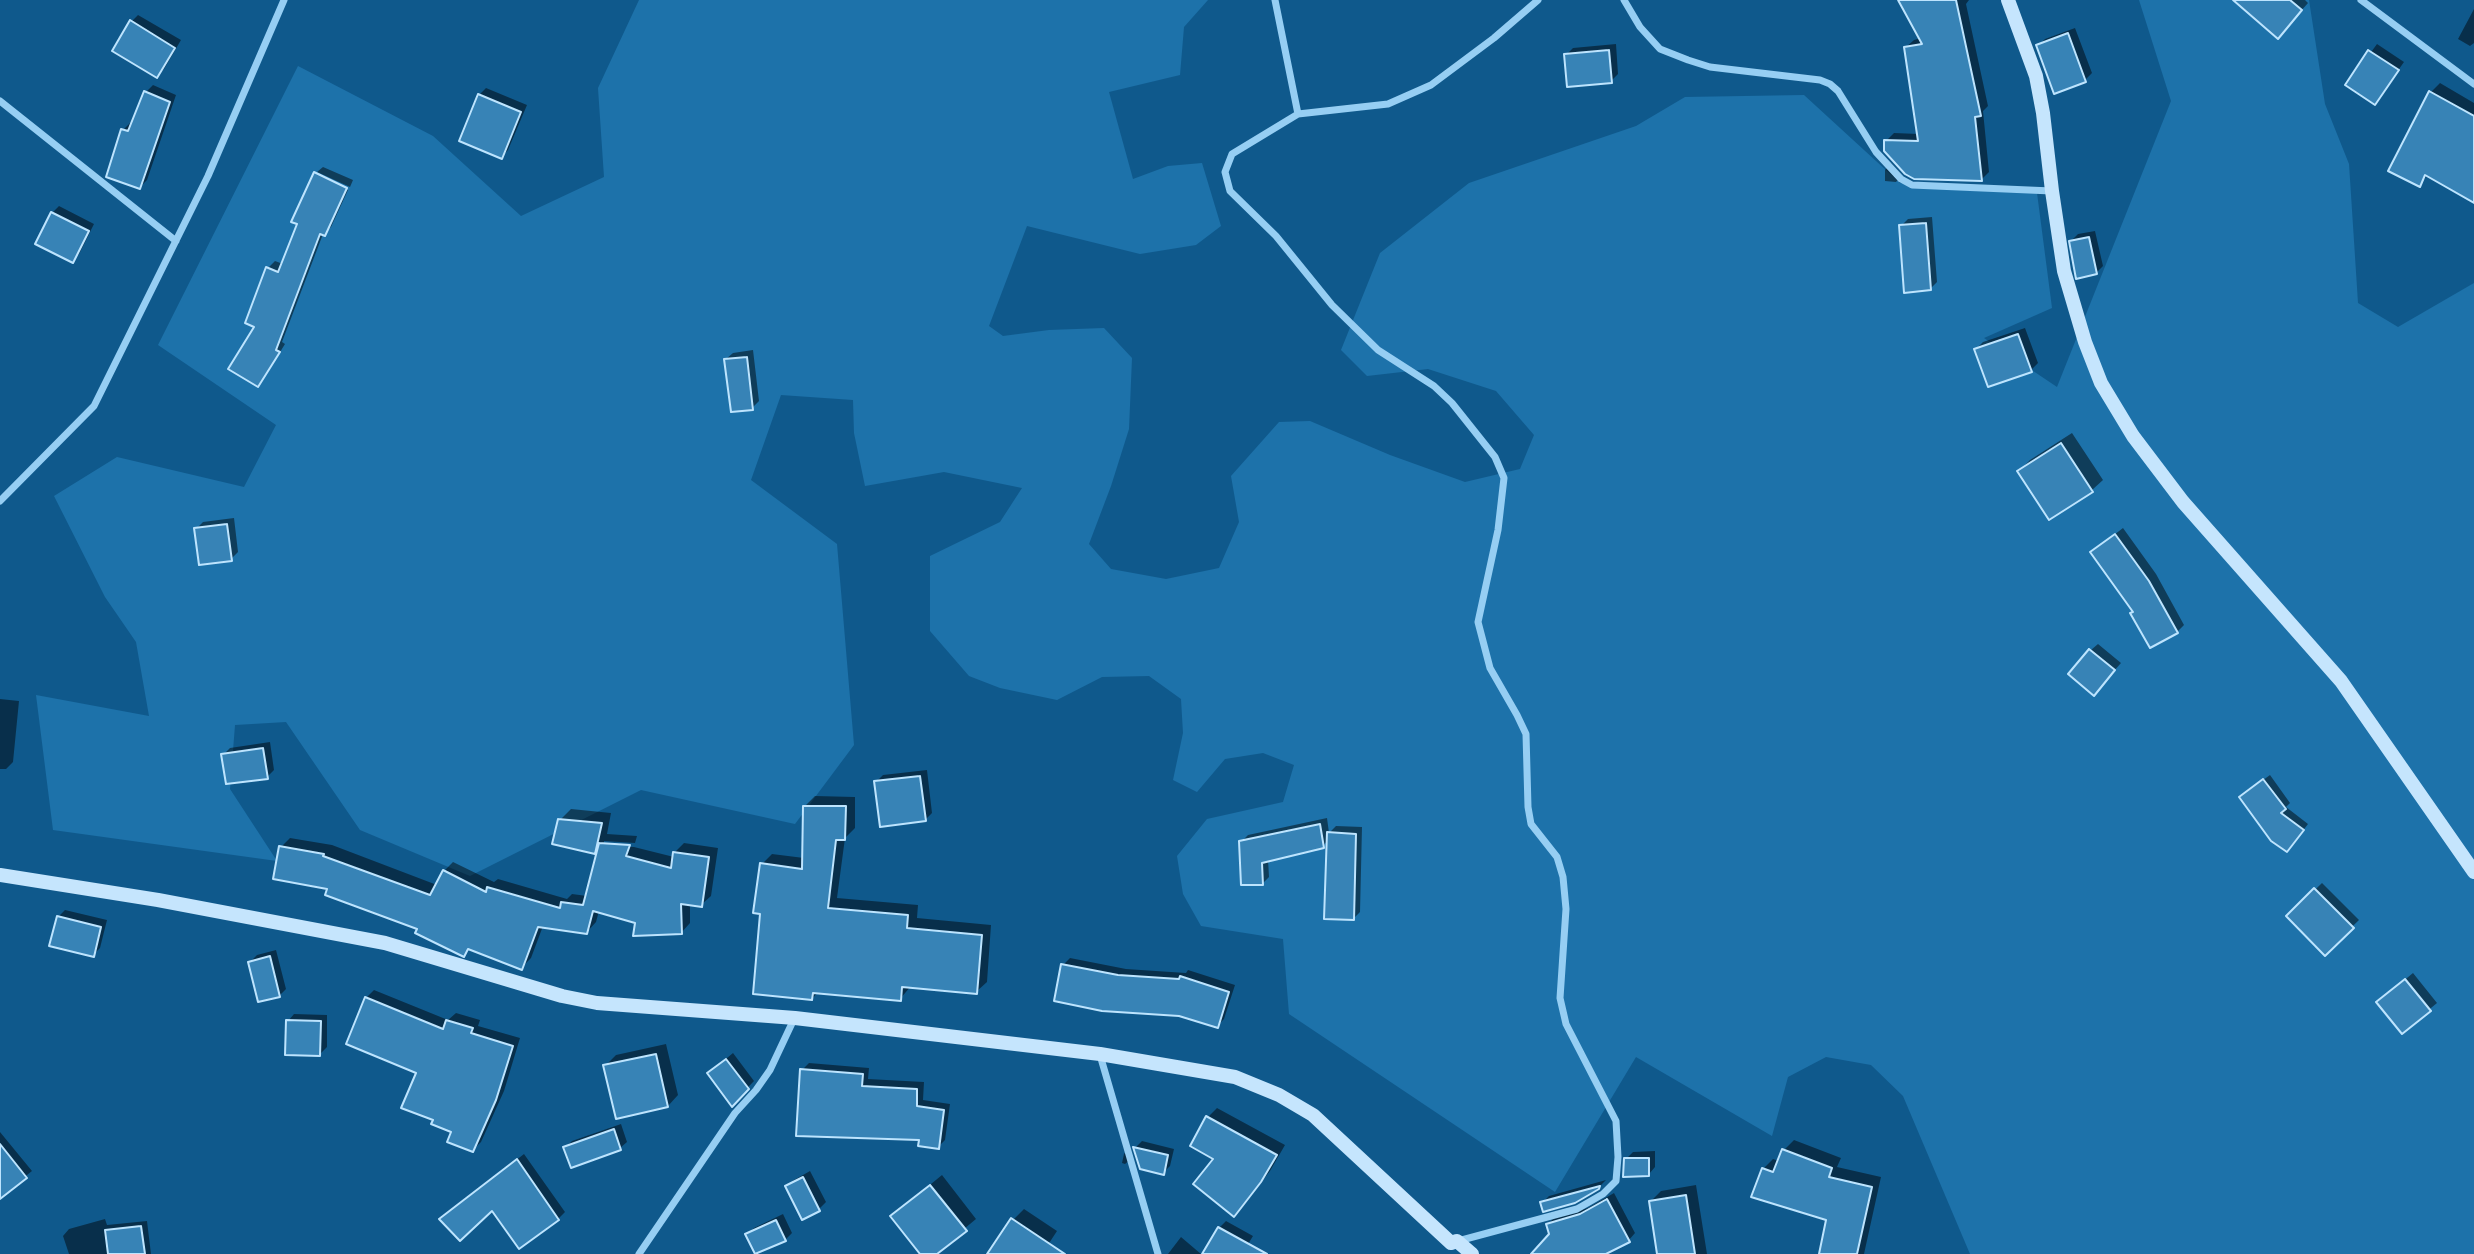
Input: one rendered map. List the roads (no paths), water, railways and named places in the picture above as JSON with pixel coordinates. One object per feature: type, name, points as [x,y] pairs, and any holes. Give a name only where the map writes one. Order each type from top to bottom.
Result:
[{"type":"street","points":[[0,501],[94,406],[208,176],[284,0]]},
{"type":"street","points":[[1275,0],[1298,114]]},
{"type":"street","points":[[1451,1246],[1577,1209],[1603,1194],[1616,1181],[1618,1157],[1616,1121],[1566,1024],[1560,998],[1566,909],[1563,877],[1557,857],[1531,824],[1526,734],[1490,668],[1478,622],[1500,517],[1504,478],[1495,457],[1452,403],[1434,386],[1378,350],[1359,332],[1332,304],[1276,236],[1230,191],[1224,172],[1232,154],[1298,114],[1388,104],[1431,85],[1494,38],[1538,0]]},
{"type":"street","points":[[1624,0],[1640,27],[1660,49],[1710,67],[1820,80],[1830,84],[1838,91],[1877,152],[1901,179],[1912,185],[2052,191]]},
{"type":"street","points":[[2008,0],[2036,76],[2064,271],[2085,342],[2102,383],[2133,436],[2183,502],[2341,681],[2474,872]]},
{"type":"street","points":[[2361,0],[2474,84]]},
{"type":"street","points":[[0,101],[176,241]]},
{"type":"street","points":[[0,875],[158,900],[385,943],[562,996],[597,1003],[795,1018],[1100,1054],[1235,1077],[1279,1095],[1314,1115],[1451,1246],[1472,1254]]},
{"type":"street","points":[[639,1254],[735,1113],[770,1070],[795,1018]]},
{"type":"street","points":[[1100,1054],[1158,1254]]}]
